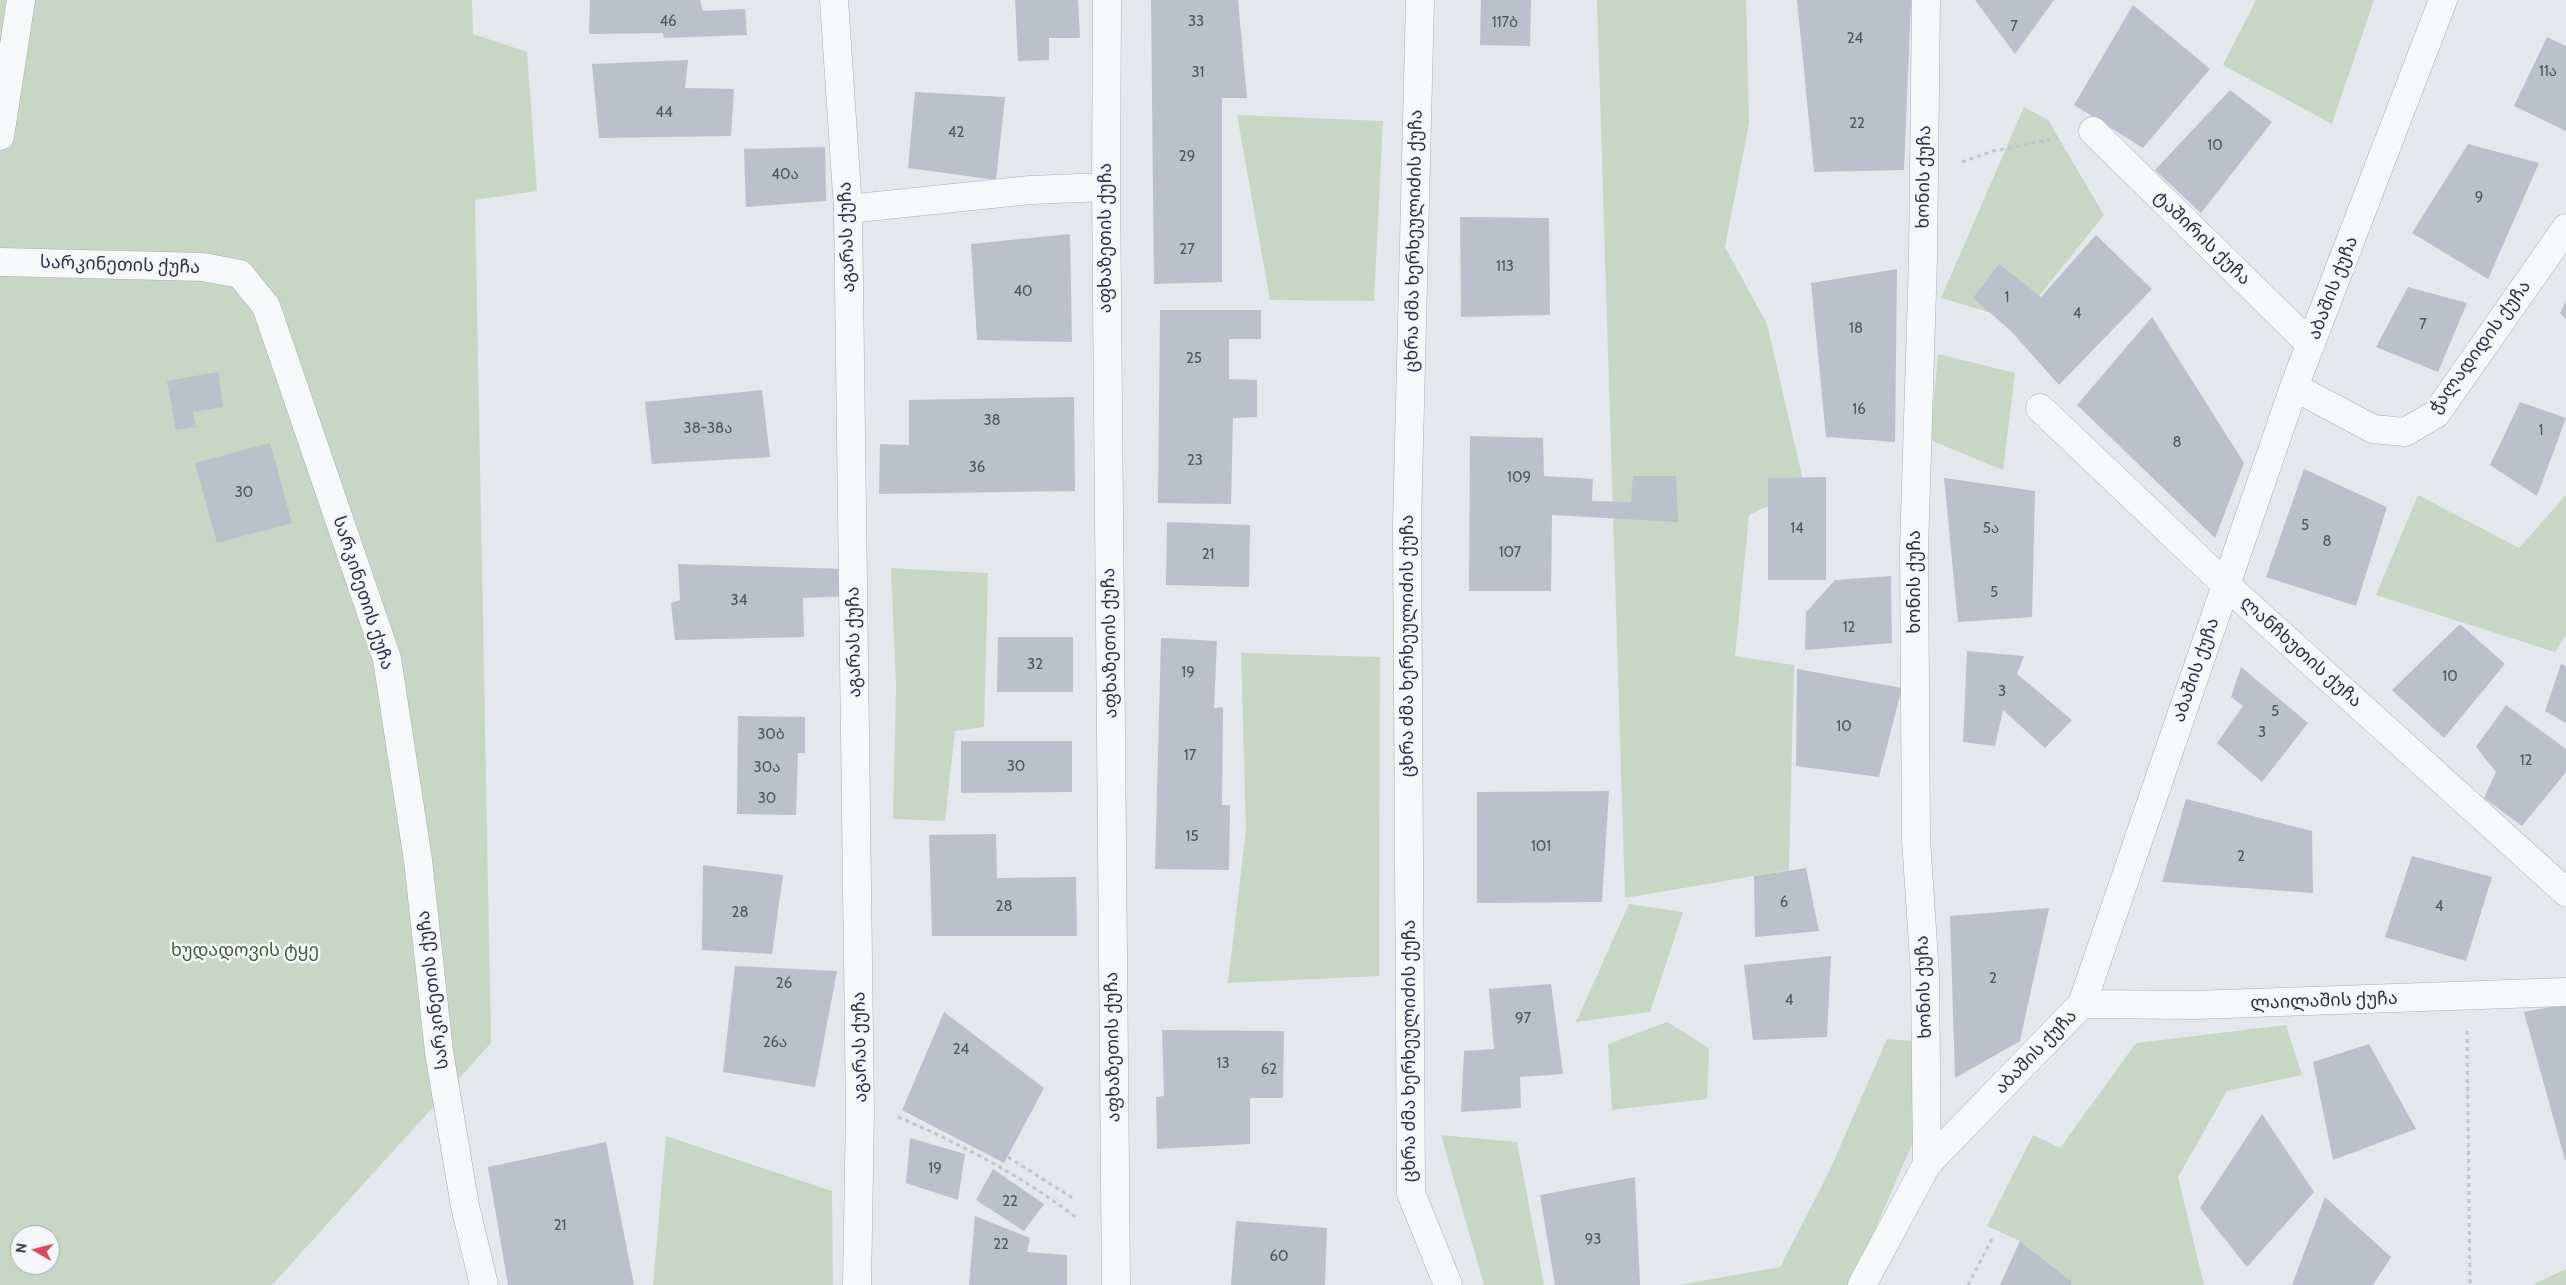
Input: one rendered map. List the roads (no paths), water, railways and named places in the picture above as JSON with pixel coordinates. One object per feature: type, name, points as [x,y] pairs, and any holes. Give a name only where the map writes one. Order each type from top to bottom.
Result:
[{"type":"street","points":[[0,136],[21,0]]},
{"type":"street","name":"აგარას ქუჩა","points":[[834,0],[848,209],[860,1111],[856,1285]]},
{"type":"street","name":"აფხაზეთის ქუჩა","points":[[1107,0],[1106,187],[1116,1285]]},
{"type":"street","name":"ცხრა ძმა ხერხეულიძის ქუჩა","points":[[1420,0],[1407,524],[1411,1193],[1448,1285]]},
{"type":"street","name":"ხონის ქუჩა","points":[[1926,0],[1923,258],[1914,550],[1916,839],[1925,974],[1927,1164]]},
{"type":"street","name":"აბაშის ქუჩა","points":[[1862,1285],[1927,1164],[2082,1004],[2294,387],[2443,0]]},
{"type":"street","name":"ტაშირის ქუჩა","points":[[2093,131],[2311,345]]},
{"type":"street","points":[[848,209],[1030,190],[1106,187]]},
{"type":"street","name":"ჭალადიდის ქუჩა","points":[[2294,387],[2373,429],[2404,432],[2436,414],[2566,228]]},
{"type":"street","name":"სარკინეთის ქუჩა","points":[[0,262],[203,267],[240,274],[266,306],[387,659],[418,860],[439,1052],[465,1206],[484,1285]]},
{"type":"street","name":"ლანჩხუთის ქუჩა","points":[[2040,408],[2225,584],[2566,892]]},
{"type":"street","name":"ლაილაშის ქუჩა","points":[[2082,1004],[2195,1005],[2566,992]]},
{"type":"park label","name":"ხუდადოვის ტყე","points":[[245,951]]}]
